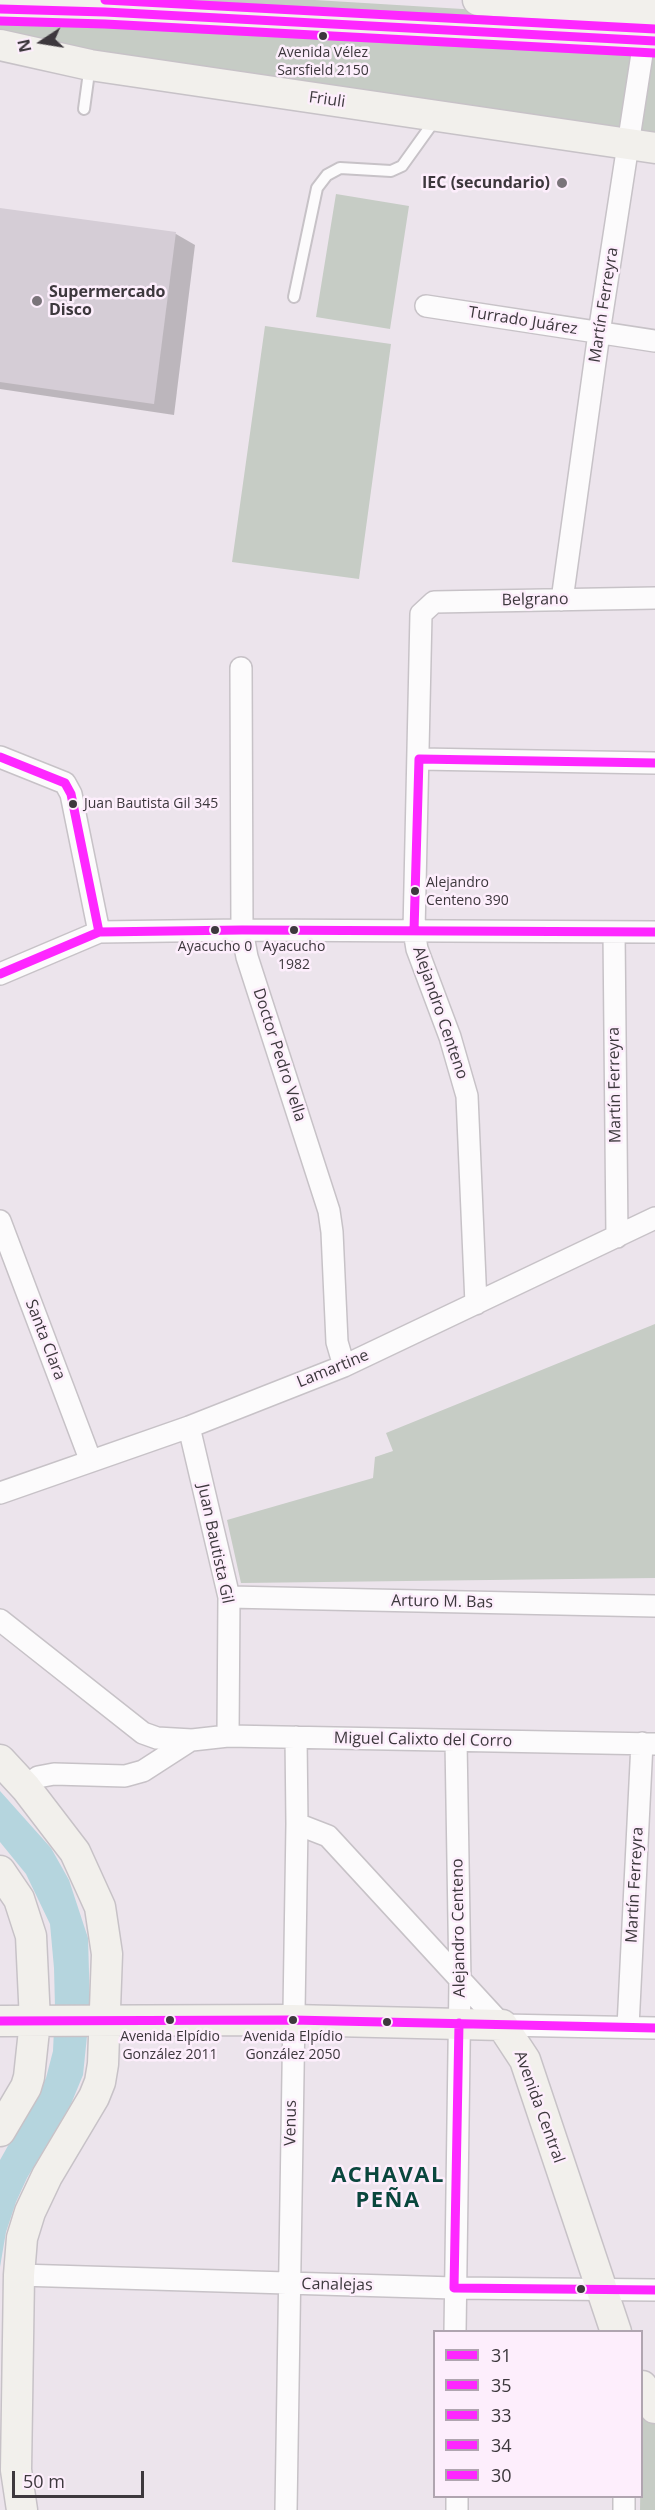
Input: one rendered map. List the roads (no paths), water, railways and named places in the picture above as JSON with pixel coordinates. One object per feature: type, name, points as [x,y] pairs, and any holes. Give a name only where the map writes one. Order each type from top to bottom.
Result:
[{"type":"main road","points":[[478,0],[652,11]]},
{"type":"main road","points":[[0,9],[105,12],[650,41]]},
{"type":"main road","name":"Friuli","points":[[0,45],[90,65],[643,146]]},
{"type":"main road","points":[[0,1760],[26,1788],[75,1852],[100,1907],[107,1954],[100,2022],[100,2082],[94,2097],[47,2176],[30,2212],[22,2238],[19,2275],[16,2470],[22,2510]]},
{"type":"main road","points":[[0,1870],[20,1899],[31,1936],[41,2022],[26,2087],[0,2131]]},
{"type":"main road","points":[[0,2021],[292,2020],[502,2025]]},
{"type":"main road","name":"Avenida Central","points":[[502,2025],[525,2060],[616,2330]]},
{"type":"main road","points":[[643,2388],[655,2408]]},
{"type":"street","name":"Martín Ferreyra","points":[[562,600],[599,333],[643,146],[652,11]]},
{"type":"street","name":"Turrado Juárez","points":[[426,306],[655,341]]},
{"type":"street","name":"Belgrano","points":[[420,615],[434,602],[655,598]]},
{"type":"street","name":"Alejandro Centeno","points":[[420,615],[414,931],[417,950],[450,1037],[467,1096],[476,1304]]},
{"type":"street","name":"Doctor Pedro Vella","points":[[241,668],[242,930],[247,957],[329,1211],[337,1342],[344,1366]]},
{"type":"street","points":[[0,757],[54,776],[65,783],[71,794],[99,932]]},
{"type":"street","points":[[419,759],[655,763]]},
{"type":"street","points":[[0,974],[99,932],[242,930],[655,932]]},
{"type":"street","name":"Martín Ferreyra","points":[[614,932],[617,1238]]},
{"type":"street","name":"Lamartine","points":[[0,1493],[189,1427],[344,1366],[655,1218]]},
{"type":"street","name":"Santa Clara","points":[[2,1230],[90,1460]]},
{"type":"street","name":"Juan Bautista Gil","points":[[189,1427],[229,1597],[228,1736]]},
{"type":"street","name":"Arturo M. Bas","points":[[229,1597],[655,1606]]},
{"type":"street","name":"Miguel Calixto del Corro","points":[[0,1620],[143,1733],[170,1740],[228,1736],[648,1744]]},
{"type":"street","name":"Venus","points":[[286,2510],[292,2020],[297,1824],[296,1737]]},
{"type":"street","name":"Miguel Calixto del Corro","points":[[26,1788],[39,1777],[54,1774],[125,1776],[143,1771],[192,1740]]},
{"type":"street","name":"Alejandro Centeno","points":[[455,2330],[460,1982],[456,1741]]},
{"type":"street","name":"Martín Ferreyra","points":[[628,2027],[648,1744]]},
{"type":"street","name":"Avenida Central","points":[[297,1824],[328,1836],[502,2025]]},
{"type":"street","points":[[502,2025],[655,2028]]},
{"type":"street","name":"Canalejas","points":[[19,2275],[454,2288],[655,2290]]},
{"type":"lane","points":[[84,109],[90,65]]},
{"type":"lane","points":[[294,297],[317,188],[327,175],[340,168],[391,171],[402,166],[436,117]]},
{"type":"water","points":[[0,1791],[51,1848],[69,1880],[88,1938],[90,2007],[83,2075],[71,2104],[27,2178],[16,2202],[6,2232],[0,2267],[0,2160],[46,2078],[53,2051],[55,2007],[50,1924],[26,1874],[0,1842]]},
{"type":"place","name":"Avenida Vélez Sarsfield 2150","points":[[323,36]]},
{"type":"place","name":"IEC (secundario)","points":[[562,183]]},
{"type":"place","name":"Supermercado Disco","points":[[37,301]]},
{"type":"place","name":"Juan Bautista Gil 345","points":[[73,804]]},
{"type":"place","name":"Alejandro Centeno 390","points":[[415,891]]},
{"type":"place","name":"Ayacucho 0","points":[[215,930]]},
{"type":"place","name":"Ayacucho 1982","points":[[294,930]]},
{"type":"place","name":"Avenida Elpídio González 2011","points":[[170,2020]]},
{"type":"place","name":"Avenida Elpídio González 2050","points":[[293,2020]]},
{"type":"district","name":"ACHAVAL PEÑA","points":[[388,2188]]}]
